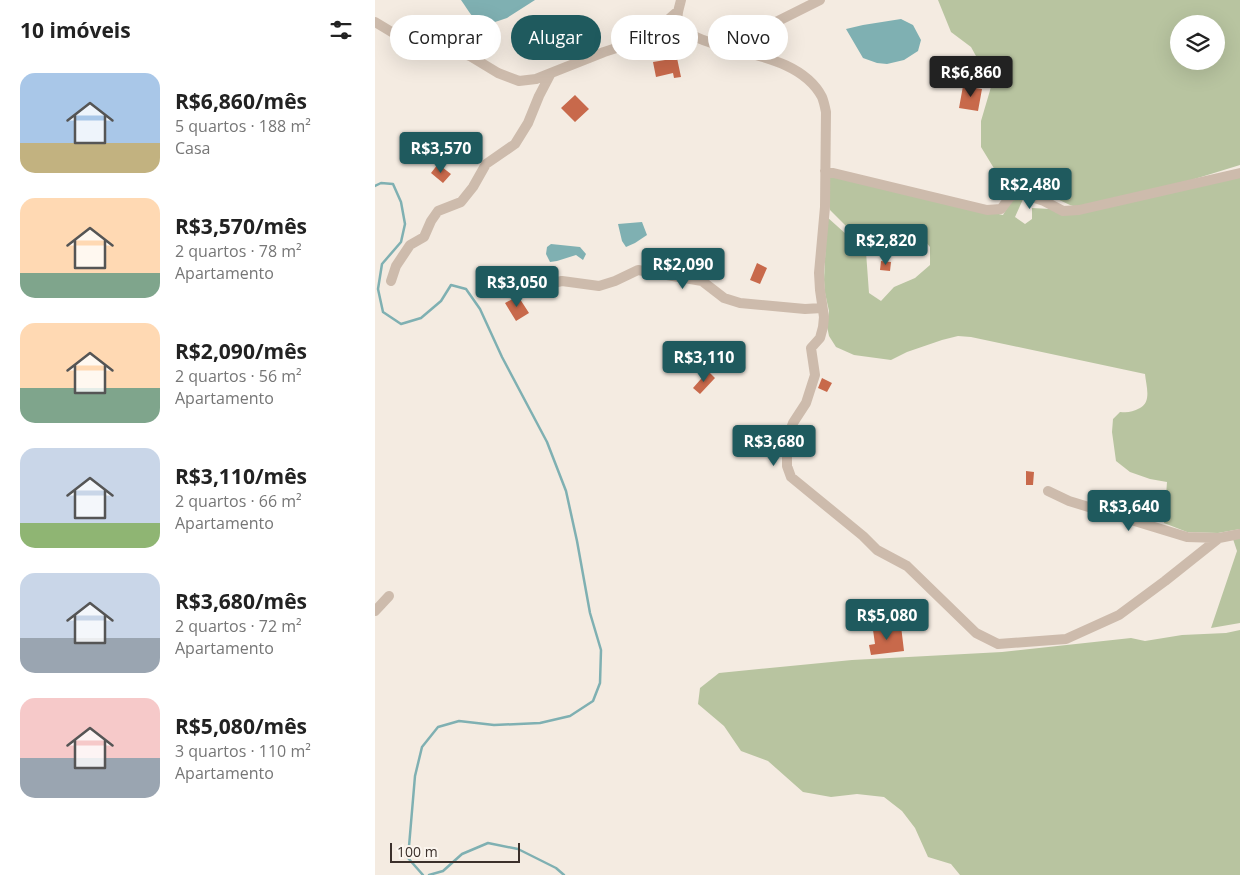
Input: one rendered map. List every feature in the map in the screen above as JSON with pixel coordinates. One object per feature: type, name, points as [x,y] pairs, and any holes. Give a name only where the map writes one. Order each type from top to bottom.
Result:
[{"type":"street","points":[[681,0],[678,11],[678,19],[681,26],[687,34],[708,41]]},
{"type":"street","points":[[788,16],[820,0]]},
{"type":"street","points":[[375,22],[395,34],[434,42],[470,56],[498,73],[519,81],[536,79],[604,52],[641,40],[678,11]]},
{"type":"street","points":[[771,60],[805,76],[822,98],[826,112],[825,207],[819,273],[824,317],[820,338],[811,348],[815,376],[807,403],[793,422],[787,439],[787,466],[791,477],[863,536],[877,550],[907,566],[976,633],[998,644],[1066,639],[1119,615],[1219,538]]},
{"type":"street","points":[[391,281],[396,266],[410,245],[425,237],[431,221],[438,211],[461,202],[473,187],[486,164],[515,144],[528,123],[551,73]]},
{"type":"street","points":[[825,171],[987,210],[1001,209],[1010,197],[1019,193],[1044,201],[1063,211],[1079,210],[1240,173]]},
{"type":"street","points":[[535,290],[548,284],[562,281],[599,286],[638,270],[702,281],[723,298],[740,303],[805,309],[822,308]]},
{"type":"street","points":[[1048,491],[1069,501],[1187,537],[1219,538],[1240,534]]},
{"type":"street","points":[[375,611],[389,596]]},
{"type":"green space","points":[[938,0],[1240,0],[1240,165],[1188,181],[1079,208],[1070,205],[995,170],[981,147],[981,121],[991,87],[971,47],[951,32]]},
{"type":"green space","points":[[829,173],[897,191],[1003,215],[1012,199],[1024,197],[1015,217],[1025,224],[1032,219],[1032,208],[1051,209],[1063,213],[1240,175],[1240,529],[1218,533],[1187,532],[1164,523],[1167,482],[1150,479],[1130,472],[1116,461],[1112,432],[1113,419],[1120,412],[1132,411],[1144,405],[1147,398],[1145,374],[971,337],[958,336],[942,340],[907,352],[891,360],[854,355],[836,347],[829,336],[827,326],[829,311],[824,280],[827,217],[866,252],[869,293],[881,301],[894,287],[915,278],[930,265],[930,247],[916,230],[893,224],[885,233],[866,235],[850,230],[830,210]]},
{"type":"green space","points":[[1240,536],[1240,623],[1211,628],[1237,551],[1233,539]]},
{"type":"green space","points":[[1240,630],[1240,875],[960,875],[951,864],[928,857],[915,828],[902,811],[884,797],[857,794],[831,797],[803,792],[768,761],[741,751],[724,726],[698,704],[700,688],[719,673],[852,660],[1002,652],[1131,638],[1145,641],[1182,635],[1226,633]]},
{"type":"water","points":[[461,0],[535,0],[501,20],[501,15],[472,15]]},
{"type":"water","points":[[901,19],[913,25],[921,40],[918,51],[904,60],[887,64],[863,58],[846,29],[863,25]]},
{"type":"water","points":[[642,222],[647,235],[626,247],[622,241],[618,224]]},
{"type":"water","points":[[551,244],[580,247],[586,254],[583,260],[576,255],[550,262],[546,254],[547,247]]},
{"type":"building","points":[[677,60],[681,77],[674,78],[673,73],[656,77],[653,62]]},
{"type":"building","points":[[963,86],[982,89],[978,111],[959,108]]},
{"type":"building","points":[[575,95],[589,109],[575,122],[561,108]]},
{"type":"building","points":[[438,164],[451,174],[443,183],[431,173]]},
{"type":"building","points":[[881,261],[891,262],[890,271],[880,270]]},
{"type":"building","points":[[757,263],[767,268],[760,284],[750,280]]},
{"type":"building","points":[[518,296],[529,313],[516,321],[505,303]]},
{"type":"building","points":[[708,371],[715,378],[700,394],[693,388]]},
{"type":"building","points":[[822,378],[832,383],[827,392],[818,388]]},
{"type":"building","points":[[1026,471],[1034,472],[1033,485],[1026,485]]},
{"type":"building","points":[[901,626],[904,651],[871,655],[869,645],[875,644],[873,630]]},
{"type":"waterway","points":[[375,186],[381,183],[393,184],[401,202],[405,224],[401,242],[382,264],[378,289],[383,312],[401,324],[421,318],[441,301],[451,285],[466,289],[480,309],[502,357],[547,442],[566,491],[590,613],[601,650],[600,683],[593,701],[570,716],[540,723],[494,725],[459,721],[438,727],[422,747],[415,776],[408,858],[423,875]]},
{"type":"waterway","points":[[429,875],[443,871],[462,854],[488,843],[518,849],[556,868],[564,875]]}]
